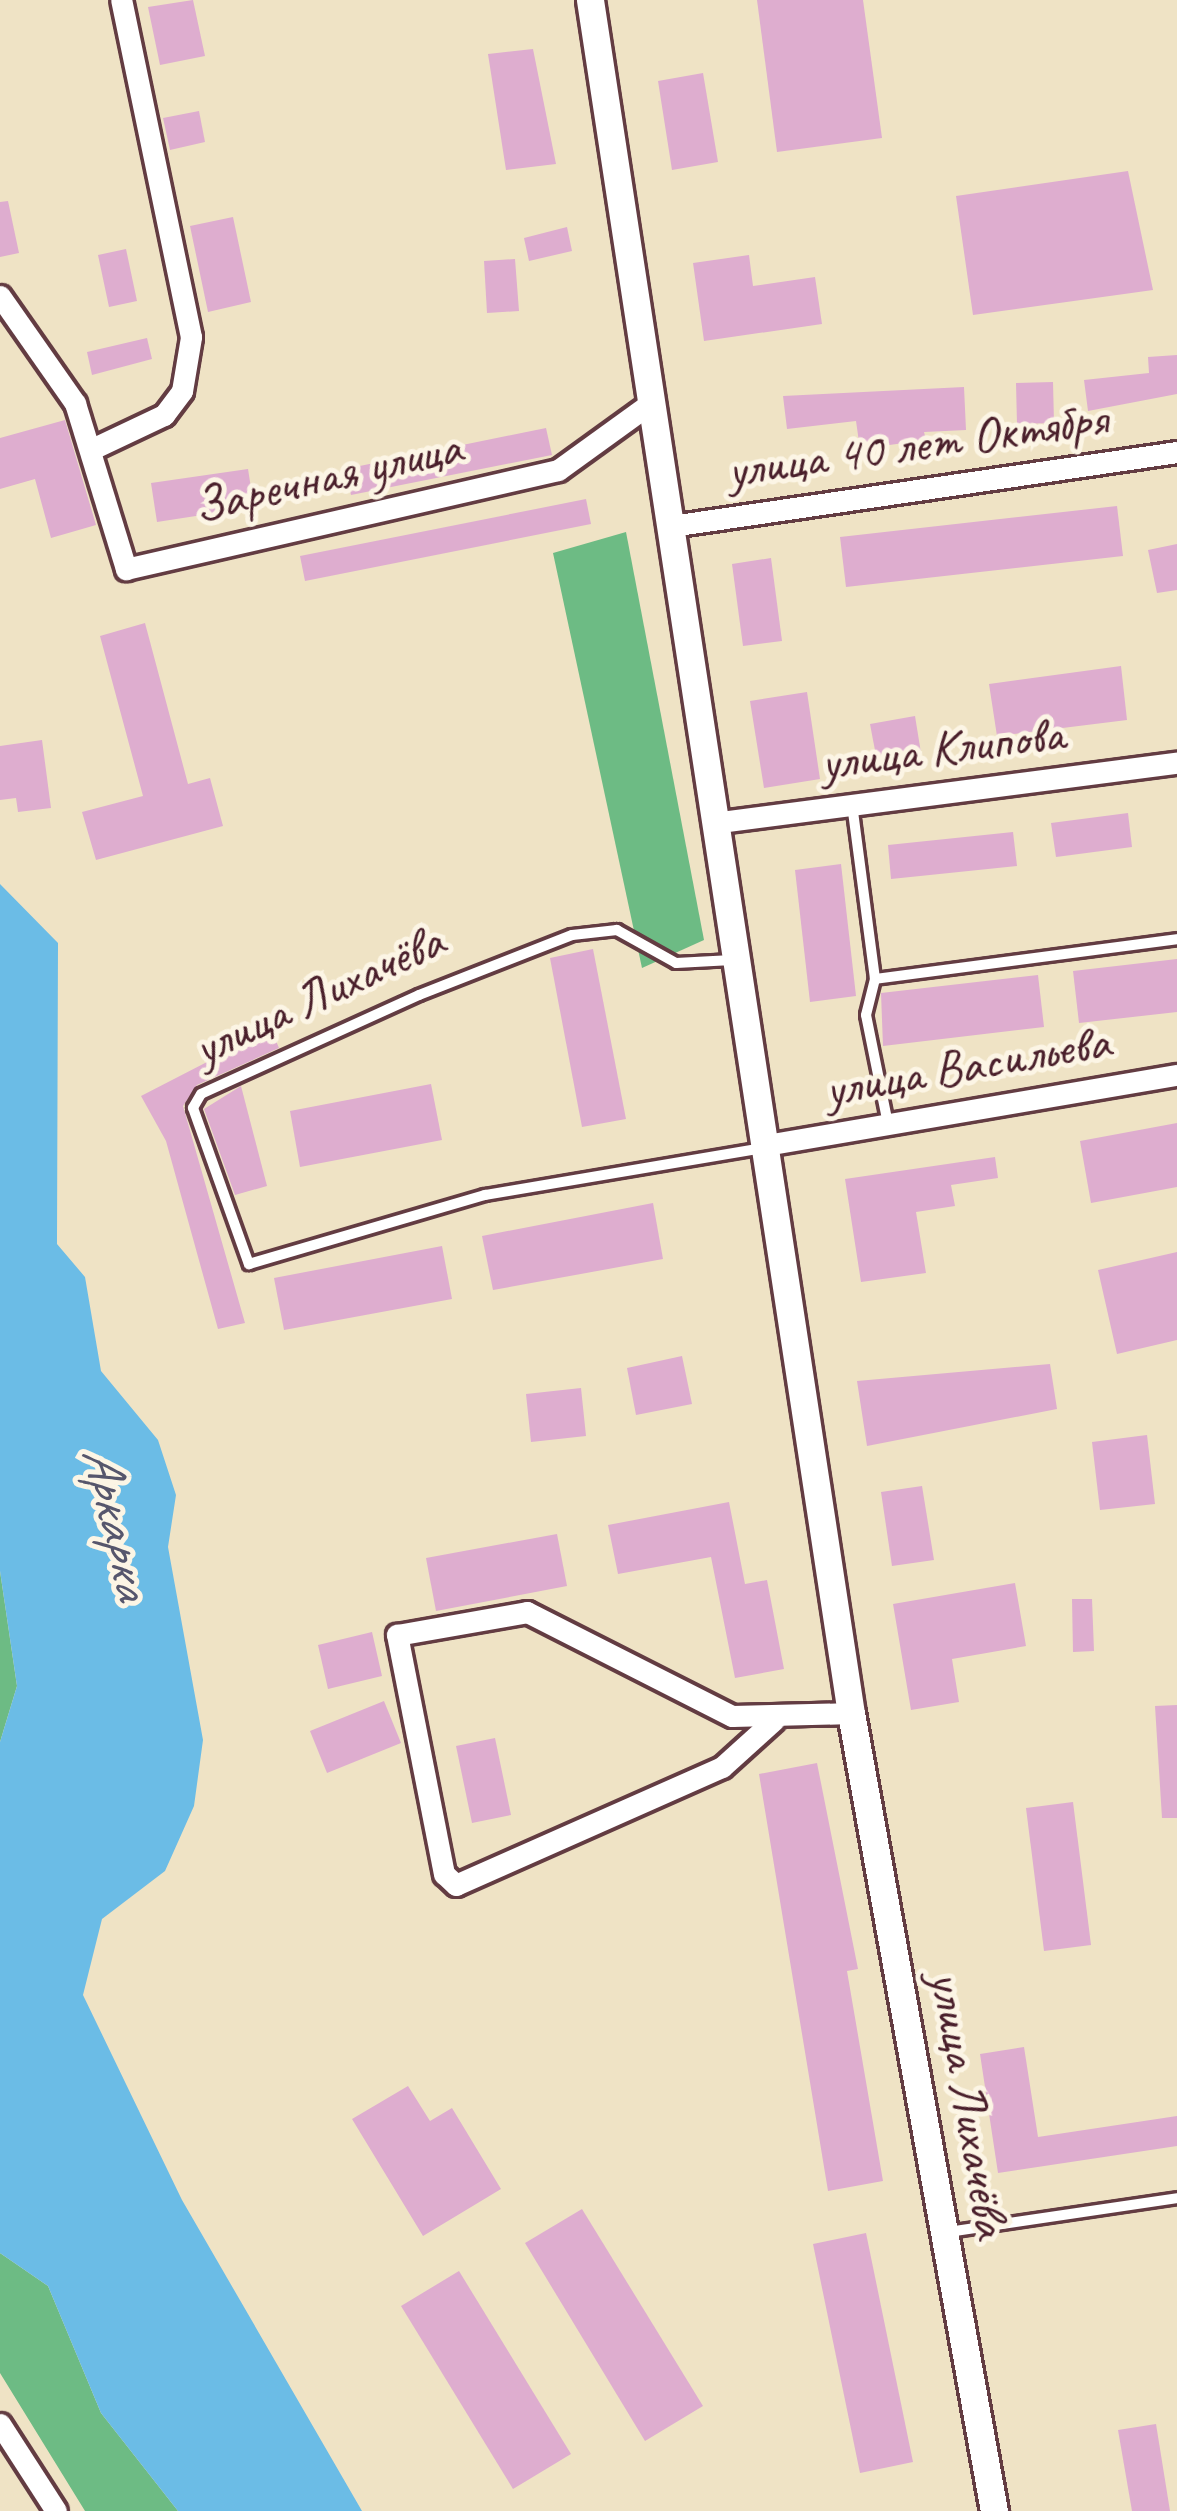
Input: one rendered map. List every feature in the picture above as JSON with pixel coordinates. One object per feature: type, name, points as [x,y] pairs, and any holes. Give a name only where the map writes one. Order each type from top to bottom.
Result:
[{"type":"street","name":"Заречная улица","points":[[92,449],[164,415],[190,351],[121,0]]},
{"type":"street","name":"улица Лихачёва","points":[[590,0],[773,1146],[851,1713],[994,2511]]},
{"type":"street","name":"Заречная улица","points":[[0,296],[75,404],[126,568],[558,470],[651,403]]},
{"type":"street","name":"улица 40 лет Октября","points":[[671,526],[1177,452]]},
{"type":"street","name":"улица Клипова","points":[[720,822],[1177,763]]},
{"type":"street","name":"улица Васильева","points":[[773,1146],[1177,1075]]},
{"type":"street","points":[[774,1720],[722,1767],[456,1885],[444,1874],[397,1635],[526,1612],[732,1716],[774,1720],[851,1713]]},
{"type":"street","points":[[0,2424],[56,2511]]},
{"type":"lane","points":[[852,804],[875,979],[866,1015],[888,1124]]},
{"type":"lane","name":"улица Лихачёва","points":[[742,960],[676,963],[617,930],[572,935],[419,995],[201,1094],[193,1108],[249,1264],[485,1195],[773,1146]]},
{"type":"lane","points":[[875,979],[1177,939]]},
{"type":"lane","points":[[944,2233],[1177,2198]]},
{"type":"green space","points":[[626,532],[704,940],[642,968],[553,553]]},
{"type":"green space","points":[[0,1571],[17,1686],[0,1742]]},
{"type":"green space","points":[[0,2253],[48,2286],[101,2413],[178,2511],[85,2511],[0,2373]]},
{"type":"water","name":"Аркарка","points":[[0,884],[58,943],[57,1244],[85,1277],[101,1371],[158,1440],[176,1495],[168,1547],[203,1740],[194,1806],[165,1871],[102,1919],[83,1995],[182,2200],[362,2511],[178,2511],[101,2413],[48,2286],[0,2253],[0,1742],[17,1686],[0,1571]]},
{"type":"building","points":[[193,0],[205,56],[160,65],[148,7]]},
{"type":"building","points":[[757,0],[863,0],[882,138],[777,152]]},
{"type":"building","points":[[533,49],[556,164],[506,170],[488,54]]},
{"type":"building","points":[[703,73],[718,162],[672,170],[658,81]]},
{"type":"building","points":[[199,111],[205,142],[170,150],[163,118]]},
{"type":"building","points":[[1128,171],[1153,290],[973,315],[956,196]]},
{"type":"building","points":[[8,201],[19,253],[0,257],[0,202]]},
{"type":"building","points":[[233,217],[251,302],[208,312],[190,226]]},
{"type":"building","points":[[567,227],[572,251],[529,261],[524,238]]},
{"type":"building","points":[[126,249],[137,301],[109,307],[98,255]]},
{"type":"building","points":[[749,255],[753,286],[815,277],[822,324],[704,341],[693,263]]},
{"type":"building","points":[[515,259],[519,311],[487,313],[484,261]]},
{"type":"building","points":[[147,338],[152,359],[92,375],[87,352]]},
{"type":"building","points":[[1177,355],[1177,394],[1088,411],[1084,380],[1149,373],[1148,357]]},
{"type":"building","points":[[1053,382],[1054,423],[1017,424],[1016,383]]},
{"type":"building","points":[[964,387],[966,430],[924,432],[926,440],[860,449],[856,421],[787,429],[783,396]]},
{"type":"building","points":[[65,420],[96,525],[51,538],[35,479],[0,489],[0,438]]},
{"type":"building","points":[[546,428],[552,455],[351,495],[345,469]]},
{"type":"building","points":[[248,469],[254,507],[157,522],[151,483]]},
{"type":"building","points":[[586,499],[591,524],[305,581],[300,556]]},
{"type":"building","points":[[1117,506],[1123,556],[846,587],[840,537]]},
{"type":"building","points":[[1177,544],[1177,590],[1157,593],[1148,550]]},
{"type":"building","points":[[771,558],[782,641],[743,646],[732,564]]},
{"type":"building","points":[[145,623],[188,784],[210,778],[223,826],[96,860],[82,812],[143,796],[100,636]]},
{"type":"building","points":[[1121,666],[1127,720],[997,736],[989,684]]},
{"type":"building","points":[[807,692],[820,779],[764,788],[750,701]]},
{"type":"building","points":[[915,716],[921,753],[877,761],[870,724]]},
{"type":"building","points":[[42,740],[51,808],[18,812],[16,798],[0,800],[0,746]]},
{"type":"building","points":[[1128,813],[1132,847],[1056,857],[1051,823]]},
{"type":"building","points":[[1013,832],[1017,866],[891,879],[888,845]]},
{"type":"building","points":[[841,864],[856,996],[810,1002],[795,870]]},
{"type":"building","points":[[593,949],[626,1119],[582,1127],[550,958]]},
{"type":"building","points":[[1177,959],[1177,1012],[1079,1023],[1073,971]]},
{"type":"building","points":[[1038,975],[1044,1027],[883,1046],[881,993]]},
{"type":"building","points":[[271,1029],[279,1048],[197,1085],[183,1106],[245,1323],[218,1329],[166,1141],[141,1096]]},
{"type":"building","points":[[431,1084],[442,1140],[300,1167],[290,1111]]},
{"type":"building","points":[[241,1086],[267,1186],[235,1195],[204,1109]]},
{"type":"building","points":[[1177,1123],[1177,1187],[1091,1203],[1080,1141]]},
{"type":"building","points":[[995,1157],[998,1178],[951,1185],[955,1206],[916,1212],[926,1273],[861,1282],[845,1179]]},
{"type":"building","points":[[653,1203],[663,1259],[493,1290],[482,1236]]},
{"type":"building","points":[[442,1246],[452,1299],[284,1330],[274,1278]]},
{"type":"building","points":[[1177,1252],[1177,1340],[1117,1354],[1098,1270]]},
{"type":"building","points":[[682,1356],[692,1404],[636,1415],[627,1368]]},
{"type":"building","points":[[1050,1364],[1057,1409],[867,1446],[857,1381]]},
{"type":"building","points":[[581,1388],[586,1436],[531,1442],[526,1394]]},
{"type":"building","points":[[1147,1435],[1155,1504],[1100,1510],[1092,1442]]},
{"type":"building","points":[[922,1486],[934,1560],[892,1566],[881,1492]]},
{"type":"building","points":[[729,1502],[745,1584],[767,1580],[784,1669],[735,1678],[711,1557],[618,1574],[608,1525]]},
{"type":"building","points":[[557,1534],[567,1586],[436,1611],[426,1558]]},
{"type":"building","points":[[1015,1583],[1026,1646],[952,1659],[959,1702],[911,1710],[893,1604]]},
{"type":"building","points":[[1072,1599],[1092,1599],[1094,1651],[1073,1652]]},
{"type":"building","points":[[372,1632],[382,1676],[328,1689],[318,1645]]},
{"type":"building","points":[[384,1701],[401,1743],[327,1773],[310,1731]]},
{"type":"building","points":[[1177,1705],[1177,1818],[1162,1818],[1155,1706]]},
{"type":"building","points":[[495,1738],[511,1815],[472,1823],[456,1746]]},
{"type":"building","points":[[817,1763],[858,1969],[847,1971],[883,2181],[828,2191],[759,1774]]},
{"type":"building","points":[[1073,1802],[1091,1945],[1044,1951],[1026,1808]]},
{"type":"building","points":[[1024,2047],[1038,2137],[1177,2116],[1177,2146],[998,2173],[980,2054]]},
{"type":"building","points":[[408,2086],[430,2121],[452,2108],[501,2189],[423,2236],[352,2119]]},
{"type":"building","points":[[582,2209],[703,2406],[645,2441],[525,2243]]},
{"type":"building","points":[[866,2233],[913,2462],[860,2473],[813,2244]]},
{"type":"building","points":[[459,2271],[571,2454],[513,2489],[401,2306]]},
{"type":"building","points":[[1156,2424],[1170,2511],[1132,2511],[1118,2430]]}]
